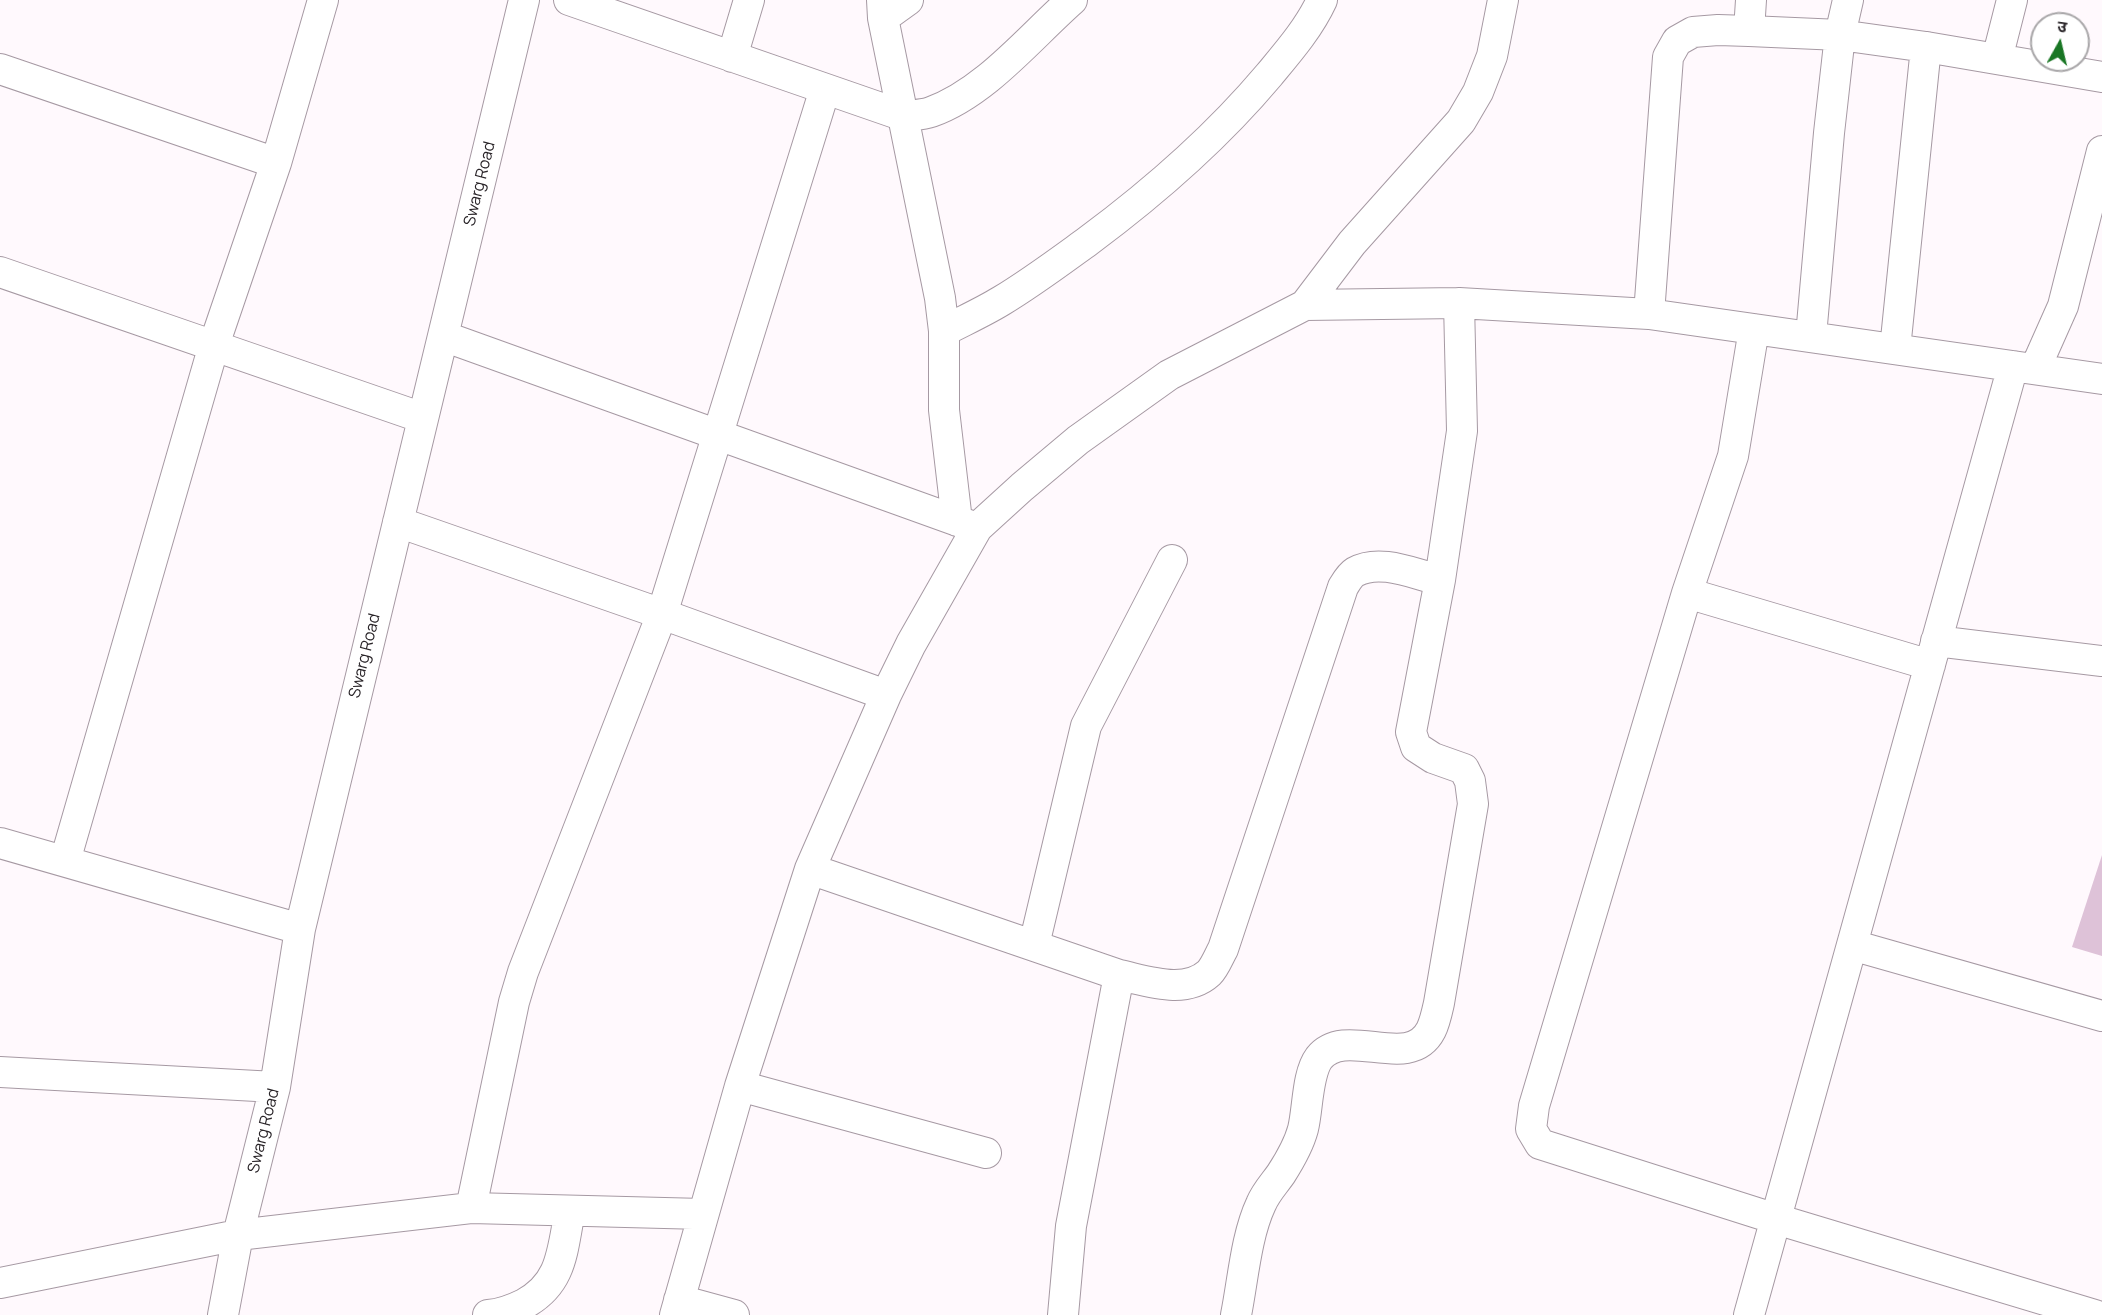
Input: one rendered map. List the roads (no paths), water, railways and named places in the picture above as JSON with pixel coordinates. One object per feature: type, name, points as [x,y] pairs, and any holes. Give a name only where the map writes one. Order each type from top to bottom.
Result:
[{"type":"street","points":[[65,861],[214,345],[276,163],[323,0]]},
{"type":"street","name":"Swarg Road","points":[[223,1315],[238,1235],[275,1087],[300,929],[525,0]]},
{"type":"street","points":[[569,0],[904,116],[930,112],[958,99],[1005,62],[1072,0]]},
{"type":"street","points":[[732,57],[749,0]]},
{"type":"street","points":[[908,0],[883,9],[940,298],[944,331],[944,410],[967,525]]},
{"type":"street","points":[[944,331],[1000,302],[1049,269],[1121,217],[1177,170],[1243,106],[1300,37],[1315,16],[1322,0]]},
{"type":"street","points":[[734,1315],[677,1308],[740,1086],[810,869],[886,695],[967,525],[1022,486],[1128,403],[1169,375],[1305,305],[1352,243],[1461,121],[1478,92],[1492,56],[1503,0]]},
{"type":"street","points":[[1749,30],[1751,0]]},
{"type":"street","points":[[1811,336],[1840,35],[1848,0]]},
{"type":"street","points":[[1997,59],[2012,0]]},
{"type":"street","points":[[1649,314],[1668,57],[1677,41],[1693,32],[1749,30],[1840,35],[2102,77]]},
{"type":"street","points":[[1895,349],[1926,47]]},
{"type":"street","points":[[0,69],[276,163]]},
{"type":"street","points":[[471,1208],[514,1002],[523,972],[662,614],[716,434],[825,89]]},
{"type":"street","points":[[1749,1315],[1933,653],[2024,368],[2063,306],[2102,151]]},
{"type":"street","points":[[0,272],[423,418]]},
{"type":"street","points":[[1305,305],[1459,303],[1649,314],[2102,379]]},
{"type":"street","points":[[1236,1315],[1252,1229],[1260,1205],[1292,1155],[1303,1129],[1312,1075],[1318,1059],[1329,1049],[1347,1045],[1400,1049],[1418,1044],[1431,1030],[1439,1004],[1473,804],[1470,781],[1464,769],[1433,758],[1416,747],[1411,732],[1440,580],[1462,431],[1459,303]]},
{"type":"street","points":[[1754,329],[1734,456],[1687,593],[1534,1106],[1531,1129],[1540,1144],[1776,1219],[2095,1315]]},
{"type":"street","points":[[443,336],[967,525]]},
{"type":"street","points":[[398,522],[886,695]]},
{"type":"street","points":[[1034,945],[1086,726],[1172,560]]},
{"type":"street","points":[[810,869],[1119,975],[1159,984],[1177,985],[1197,982],[1210,971],[1222,948],[1342,587],[1353,573],[1370,566],[1389,567],[1440,580]]},
{"type":"street","points":[[1687,593],[1933,653],[2102,661]]},
{"type":"street","points":[[0,843],[300,929]]},
{"type":"street","points":[[1852,945],[2102,1016]]},
{"type":"street","points":[[1063,1315],[1071,1226],[1119,975]]},
{"type":"street","points":[[0,1072],[275,1087]]},
{"type":"street","points":[[740,1086],[986,1153]]},
{"type":"street","points":[[0,1283],[238,1235],[471,1208],[703,1214]]},
{"type":"street","points":[[488,1315],[513,1309],[537,1297],[548,1287],[559,1265],[570,1211]]}]
